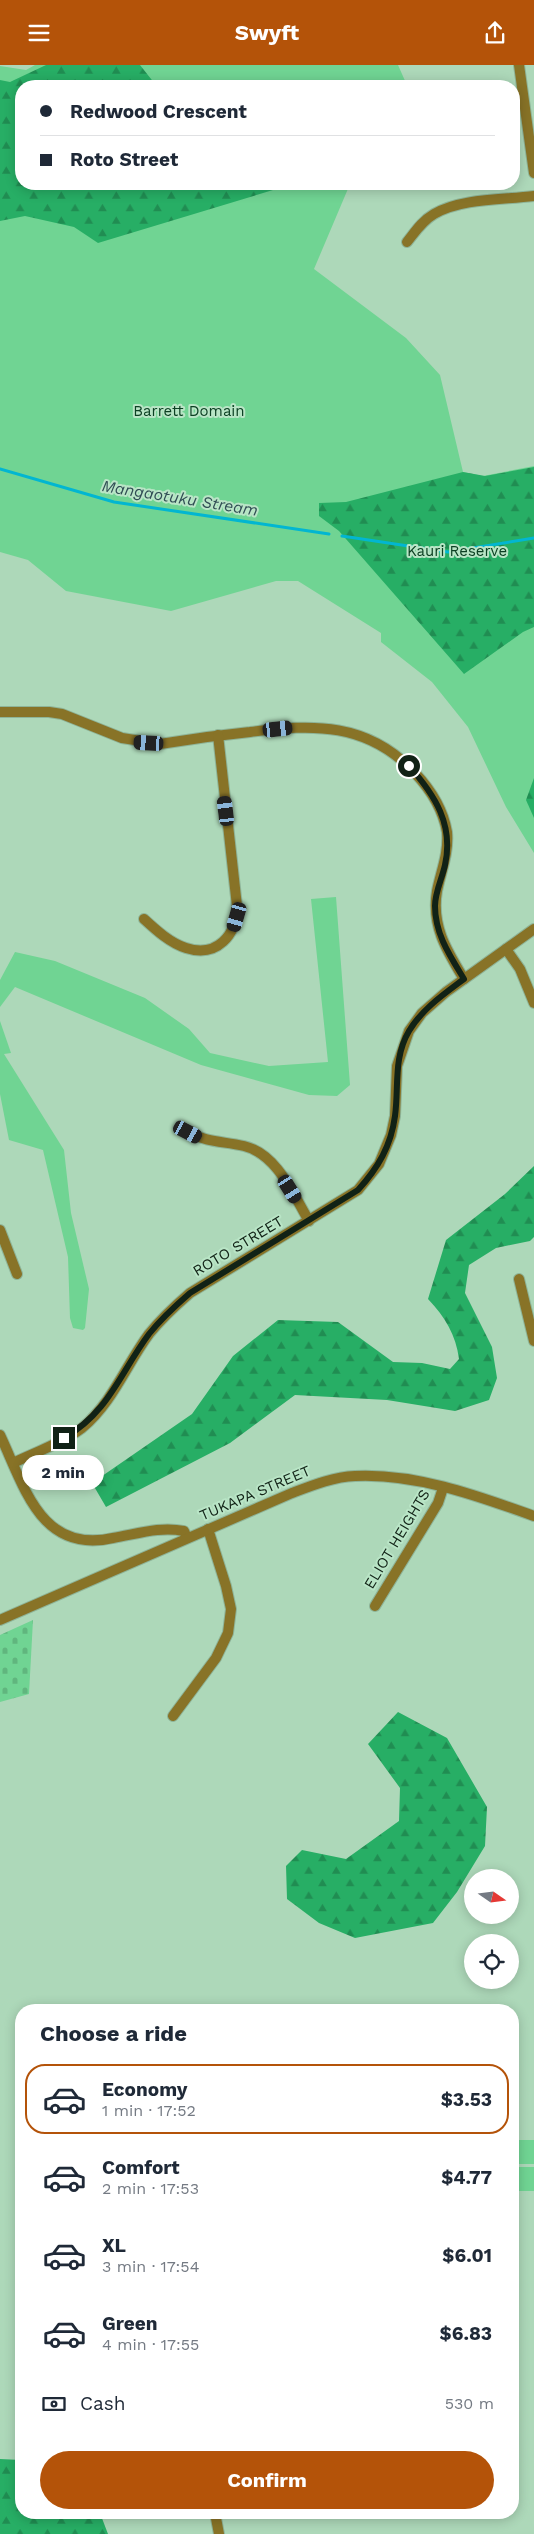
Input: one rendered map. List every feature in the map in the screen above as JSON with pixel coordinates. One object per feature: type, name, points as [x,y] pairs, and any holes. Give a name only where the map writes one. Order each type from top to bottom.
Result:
[{"type":"street","points":[[520,65],[534,173]]},
{"type":"street","points":[[407,242],[421,224],[434,214],[450,207],[534,196]]},
{"type":"street","points":[[0,712],[49,712],[62,714],[122,739],[138,742],[160,744],[298,726],[330,728],[370,740],[383,747],[409,766],[427,787],[443,816],[447,846],[435,906],[444,945],[464,979]]},
{"type":"street","points":[[144,919],[158,932],[176,943],[187,948],[200,950],[220,945],[234,929],[238,906],[218,735]]},
{"type":"street","name":"ROTO STREET","points":[[14,1463],[64,1438],[92,1419],[113,1392],[148,1335],[170,1310],[184,1298],[358,1190],[379,1164],[391,1135],[395,1116],[397,1066],[409,1031],[422,1013],[464,979],[534,929]]},
{"type":"street","points":[[506,949],[524,977],[534,1003]]},
{"type":"street","points":[[188,1132],[203,1140],[242,1146],[261,1153],[280,1173],[309,1221]]},
{"type":"street","points":[[0,1230],[17,1274]]},
{"type":"street","points":[[518,1279],[534,1341]]},
{"type":"street","points":[[0,1435],[41,1515],[55,1530],[73,1539],[101,1541],[167,1529],[184,1531],[187,1538]]},
{"type":"street","name":"TUKAPA STREET","points":[[0,1620],[292,1493],[338,1478],[389,1477],[443,1488],[534,1516]]},
{"type":"street","name":"ELIOT HEIGHTS","points":[[375,1606],[438,1503],[443,1488]]},
{"type":"street","points":[[173,1715],[216,1658],[228,1633],[230,1609],[228,1594],[208,1529]]},
{"type":"street","points":[[216,2519],[219,2534]]},
{"type":"green space","name":"Barrett Domain","points":[[35,65],[398,65],[405,80],[15,80],[15,190],[347,190],[314,269],[406,338],[440,375],[463,472],[483,476],[534,466],[534,853],[506,807],[468,727],[432,682],[381,642],[381,633],[298,581],[276,581],[171,611],[66,591],[28,560],[0,552],[0,66],[26,70]]},
{"type":"green space","points":[[46,65],[140,65],[152,80],[15,80],[15,190],[273,190],[98,243],[74,227],[25,216],[0,221],[0,80],[10,82]]},
{"type":"green space","name":"Kauri Reserve","points":[[534,467],[534,627],[523,632],[464,674],[339,531],[319,516],[319,503],[346,502],[463,472],[485,476]]},
{"type":"green space","points":[[534,778],[534,818],[526,800]]},
{"type":"green space","points":[[336,897],[350,1085],[337,1096],[309,1095],[201,1065],[15,987],[0,1007],[0,980],[15,952],[55,961],[145,998],[189,1029],[210,1053],[269,1066],[328,1062],[311,899]]},
{"type":"green space","points":[[0,1021],[11,1053],[4,1054],[64,1150],[71,1213],[89,1289],[85,1328],[83,1330],[73,1328],[70,1318],[68,1257],[43,1150],[9,1140],[0,1094]]},
{"type":"green space","points":[[534,1166],[534,1237],[530,1241],[496,1248],[469,1265],[465,1293],[492,1347],[497,1378],[489,1400],[455,1411],[387,1400],[295,1395],[230,1443],[106,1507],[92,1483],[192,1414],[233,1356],[278,1320],[338,1322],[393,1362],[422,1363],[450,1369],[459,1359],[458,1350],[452,1334],[440,1313],[428,1299],[446,1240],[505,1194]]},
{"type":"green space","points":[[33,1620],[29,1694],[0,1702],[0,1635]]},
{"type":"green space","points":[[398,1712],[447,1738],[487,1807],[485,1846],[471,1869],[464,1869],[464,1880],[433,1923],[355,1938],[319,1923],[287,1899],[286,1866],[302,1850],[346,1859],[399,1821],[400,1788],[368,1744]]},
{"type":"green space","points":[[519,2140],[534,2140],[534,2164],[519,2164]]},
{"type":"green space","points":[[519,2167],[534,2167],[534,2191],[519,2191]]},
{"type":"green space","points":[[0,2459],[15,2460],[15,2519],[102,2519],[108,2534],[0,2534]]},
{"type":"waterway","name":"Mangaotuku Stream","points":[[0,469],[114,502],[329,534]]},
{"type":"waterway","name":"Mangaotuku Stream","points":[[342,536],[448,552],[534,538]]},
{"type":"route","points":[[64,1438],[80,1429],[104,1405],[148,1335],[170,1310],[190,1293],[358,1190],[371,1176],[385,1153],[395,1116],[397,1066],[402,1046],[409,1031],[422,1013],[464,979],[440,936],[435,906],[445,864],[447,846],[447,832],[443,816],[436,800],[409,766]]}]
